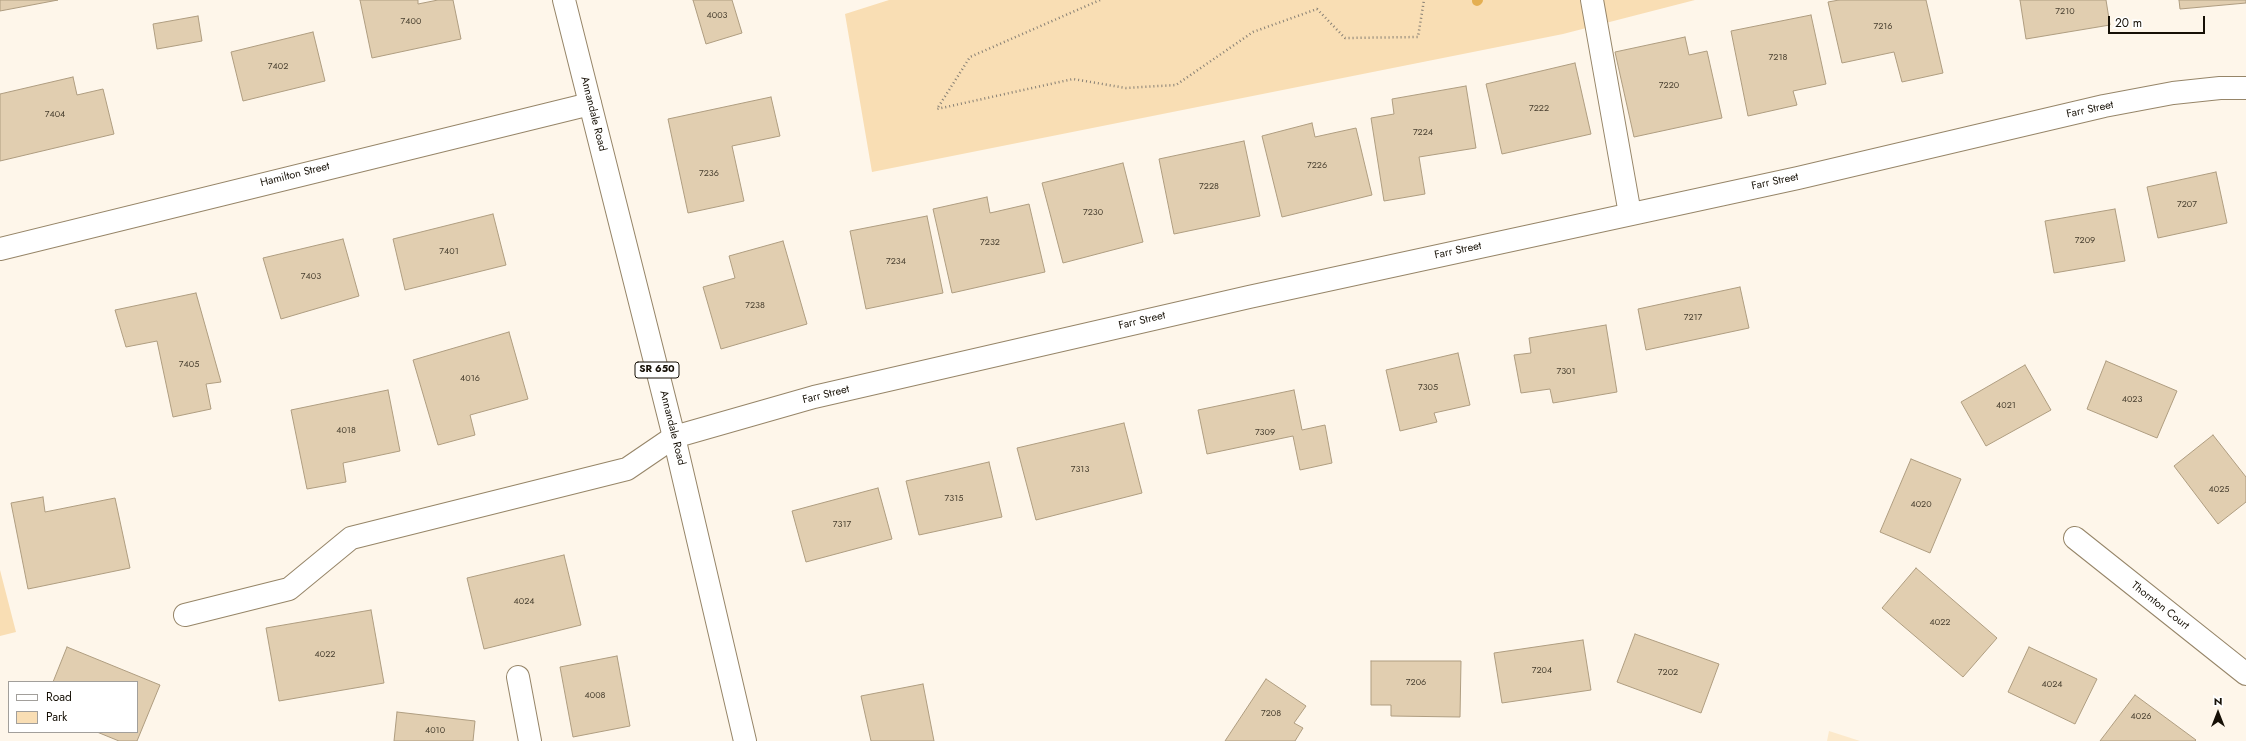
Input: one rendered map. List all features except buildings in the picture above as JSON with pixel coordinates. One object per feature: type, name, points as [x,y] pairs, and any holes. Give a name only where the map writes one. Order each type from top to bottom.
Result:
[{"type":"street","name":"Annandale Road","points":[[564,0],[674,437],[745,741]]},
{"type":"street","points":[[1592,0],[1630,214]]},
{"type":"street","name":"Farr Street","points":[[185,615],[289,589],[350,538],[627,469],[674,437],[800,401],[885,380],[1249,297],[1630,214],[2104,106],[2173,93],[2220,88],[2246,88]]},
{"type":"street","name":"Hamilton Street","points":[[0,249],[590,104]]},
{"type":"street","name":"Thornton Court","points":[[2075,538],[2246,674]]},
{"type":"street","points":[[518,678],[530,741]]},
{"type":"path","points":[[1100,0],[970,57],[937,110],[1074,79],[1126,88],[1176,85],[1253,32],[1317,9],[1345,38],[1418,37],[1424,0]]},
{"type":"shaded area","points":[[1829,731],[1860,741],[1827,741]]},
{"type":"green space","points":[[889,0],[1695,0],[1563,34],[872,172],[845,14]]},
{"type":"green space","points":[[0,570],[16,632],[0,636]]}]
